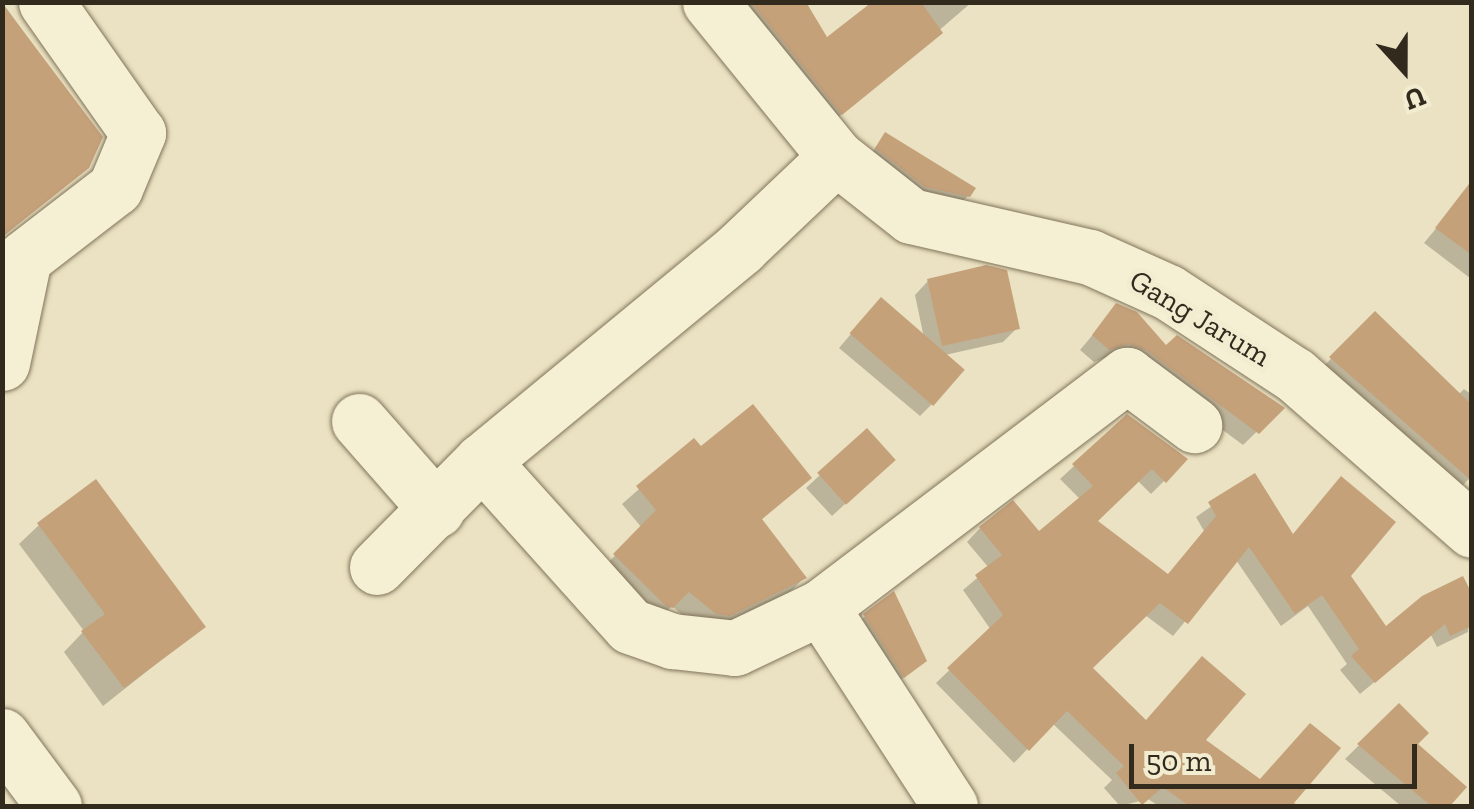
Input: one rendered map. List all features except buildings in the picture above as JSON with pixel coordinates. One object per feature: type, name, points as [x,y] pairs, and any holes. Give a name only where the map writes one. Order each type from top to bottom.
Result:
[{"type":"street","points":[[2,363],[24,258],[115,188],[138,133],[46,2]]},
{"type":"street","name":"Gang Jarum","points":[[710,2],[836,156],[911,216],[1090,257],[1168,292],[1295,375],[1472,530]]},
{"type":"street","points":[[377,567],[482,462],[740,248],[836,156]]},
{"type":"street","points":[[482,462],[630,626],[672,641],[735,648],[821,607],[1127,375],[1194,425]]},
{"type":"street","points":[[360,421],[437,510]]},
{"type":"street","points":[[821,607],[950,806]]},
{"type":"street","points":[[2,736],[54,806]]}]
